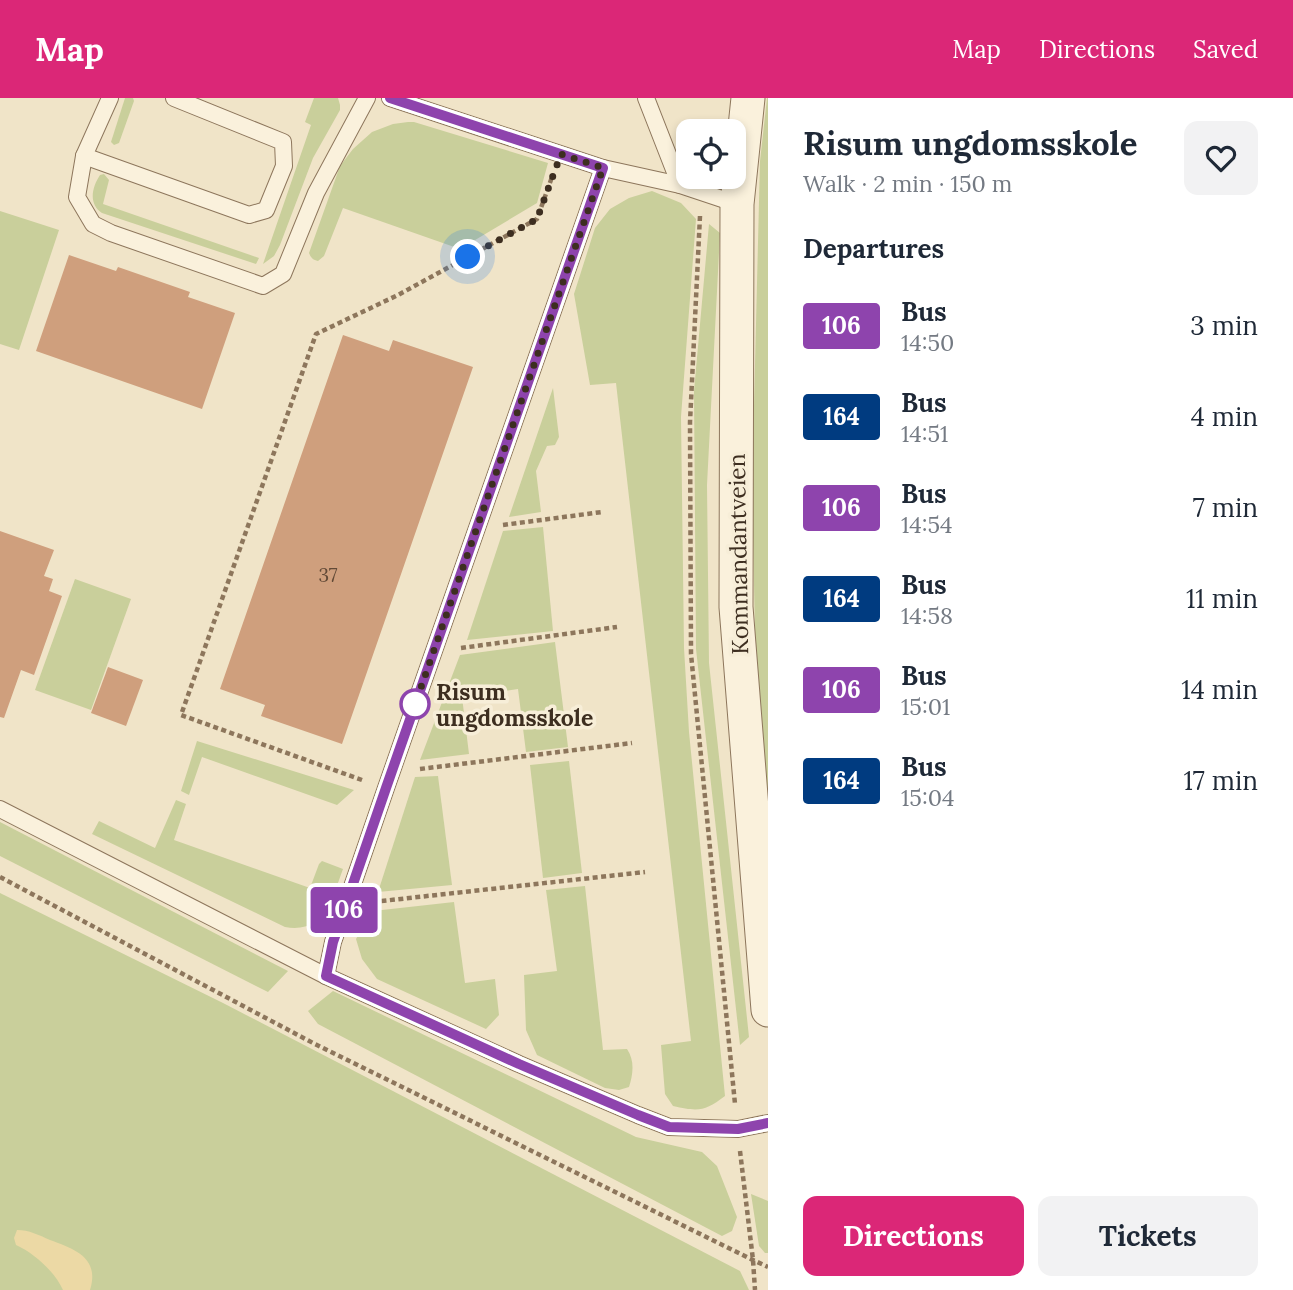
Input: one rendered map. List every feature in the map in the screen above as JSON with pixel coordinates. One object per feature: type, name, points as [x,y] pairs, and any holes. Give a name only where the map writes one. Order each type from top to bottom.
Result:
[{"type":"street","name":"Kommandantveien","points":[[748,98],[737,204],[736,607],[768,1010]]},
{"type":"lane","points":[[110,98],[84,156],[77,197],[93,224],[111,233],[262,286],[284,274],[316,193],[367,98]]},
{"type":"lane","points":[[84,156],[249,215],[267,210],[284,166],[283,142],[174,98]]},
{"type":"lane","points":[[390,98],[603,168],[676,184]]},
{"type":"lane","points":[[646,98],[676,175]]},
{"type":"lane","points":[[326,976],[333,942],[603,168]]},
{"type":"lane","points":[[692,189],[737,204]]},
{"type":"lane","points":[[0,809],[326,976],[638,1115],[669,1127],[738,1129],[768,1123]]},
{"type":"path","points":[[370,783],[181,715],[316,334],[398,295],[537,219],[561,154]]},
{"type":"path","points":[[495,526],[602,512]]},
{"type":"path","points":[[453,649],[617,627]]},
{"type":"path","points":[[412,769],[632,743]]},
{"type":"path","points":[[369,903],[645,872]]},
{"type":"path","points":[[0,877],[313,1043],[753,1261],[768,1266]]},
{"type":"green space","points":[[125,98],[133,98],[134,101],[119,143],[114,145],[111,142]]},
{"type":"green space","points":[[314,98],[338,98],[340,110],[313,158],[280,245],[274,256],[263,264],[311,125],[305,122]]},
{"type":"green space","points":[[767,98],[768,839],[757,731],[752,487],[760,161]]},
{"type":"green space","points":[[408,122],[548,163],[537,203],[460,249],[343,208],[324,256],[318,261],[313,259],[309,253],[340,166],[353,149],[372,132]]},
{"type":"green space","points":[[104,174],[109,180],[103,204],[259,258],[256,264],[102,213],[93,200],[93,190],[100,175]]},
{"type":"green space","points":[[652,191],[681,203],[696,219],[681,417],[684,648],[689,732],[725,1096],[712,1105],[696,1109],[673,1106],[665,1094],[661,1045],[691,1041],[616,383],[590,385],[574,294],[595,228],[610,209],[629,198]]},
{"type":"green space","points":[[0,211],[59,230],[19,350],[0,344]]},
{"type":"green space","points":[[709,224],[720,233],[707,485],[709,663],[749,1037],[740,1045],[696,649],[694,391]]},
{"type":"green space","points":[[553,388],[559,437],[555,445],[547,446],[536,471],[541,512],[509,517]]},
{"type":"green space","points":[[543,527],[553,631],[467,640],[503,531]]},
{"type":"green space","points":[[75,579],[131,599],[91,710],[35,690]]},
{"type":"green space","points":[[555,642],[568,747],[526,752],[518,689],[462,697],[469,754],[420,760],[460,655]]},
{"type":"green space","points":[[197,741],[354,790],[337,805],[202,757],[189,795],[181,791]]},
{"type":"green space","points":[[569,761],[582,873],[543,878],[530,765]]},
{"type":"green space","points":[[438,776],[452,885],[378,892],[415,777]]},
{"type":"green space","points":[[176,800],[186,804],[174,840],[310,888],[322,861],[343,869],[325,912],[309,925],[299,928],[285,927],[92,834],[99,821],[155,848]]},
{"type":"green space","points":[[0,822],[288,971],[268,992],[0,856]]},
{"type":"green space","points":[[585,886],[603,1050],[627,1049],[632,1063],[629,1087],[619,1090],[605,1088],[537,1055],[526,1030],[524,975],[557,971],[546,890]]},
{"type":"green space","points":[[0,893],[223,1003],[740,1271],[749,1290],[0,1290]]},
{"type":"green space","points":[[454,902],[465,983],[495,979],[499,1015],[486,1029],[377,979],[362,959],[356,939],[373,911]]},
{"type":"green space","points":[[333,991],[636,1137],[702,1152],[717,1166],[737,1217],[732,1231],[722,1236],[318,1024],[308,1011]]},
{"type":"green space","points":[[751,1194],[768,1201],[768,1253],[759,1246]]},
{"type":"sand","points":[[17,1230],[38,1235],[83,1256],[91,1270],[90,1290],[63,1290],[55,1276],[43,1264],[16,1245],[14,1238]]},
{"type":"building","points":[[69,255],[116,271],[118,267],[190,292],[188,297],[235,313],[202,409],[36,351]]},
{"type":"building","points":[[343,335],[389,351],[393,340],[473,367],[342,744],[261,716],[265,705],[220,689]]},
{"type":"building","points":[[0,531],[54,550],[44,576],[53,579],[49,591],[62,596],[34,675],[21,670],[4,718],[0,717]]},
{"type":"building","points":[[108,667],[143,680],[126,726],[91,713]]},
{"type":"bus line","name":"106","points":[[390,98],[603,168],[333,942],[326,976],[519,1064],[669,1127],[738,1129],[768,1123]]},
{"type":"place","name":"Risum ungdomsskole","points":[[415,704]]},
{"type":"route","points":[[415,704],[412,713],[603,168],[561,154],[537,219],[468,257]]}]
